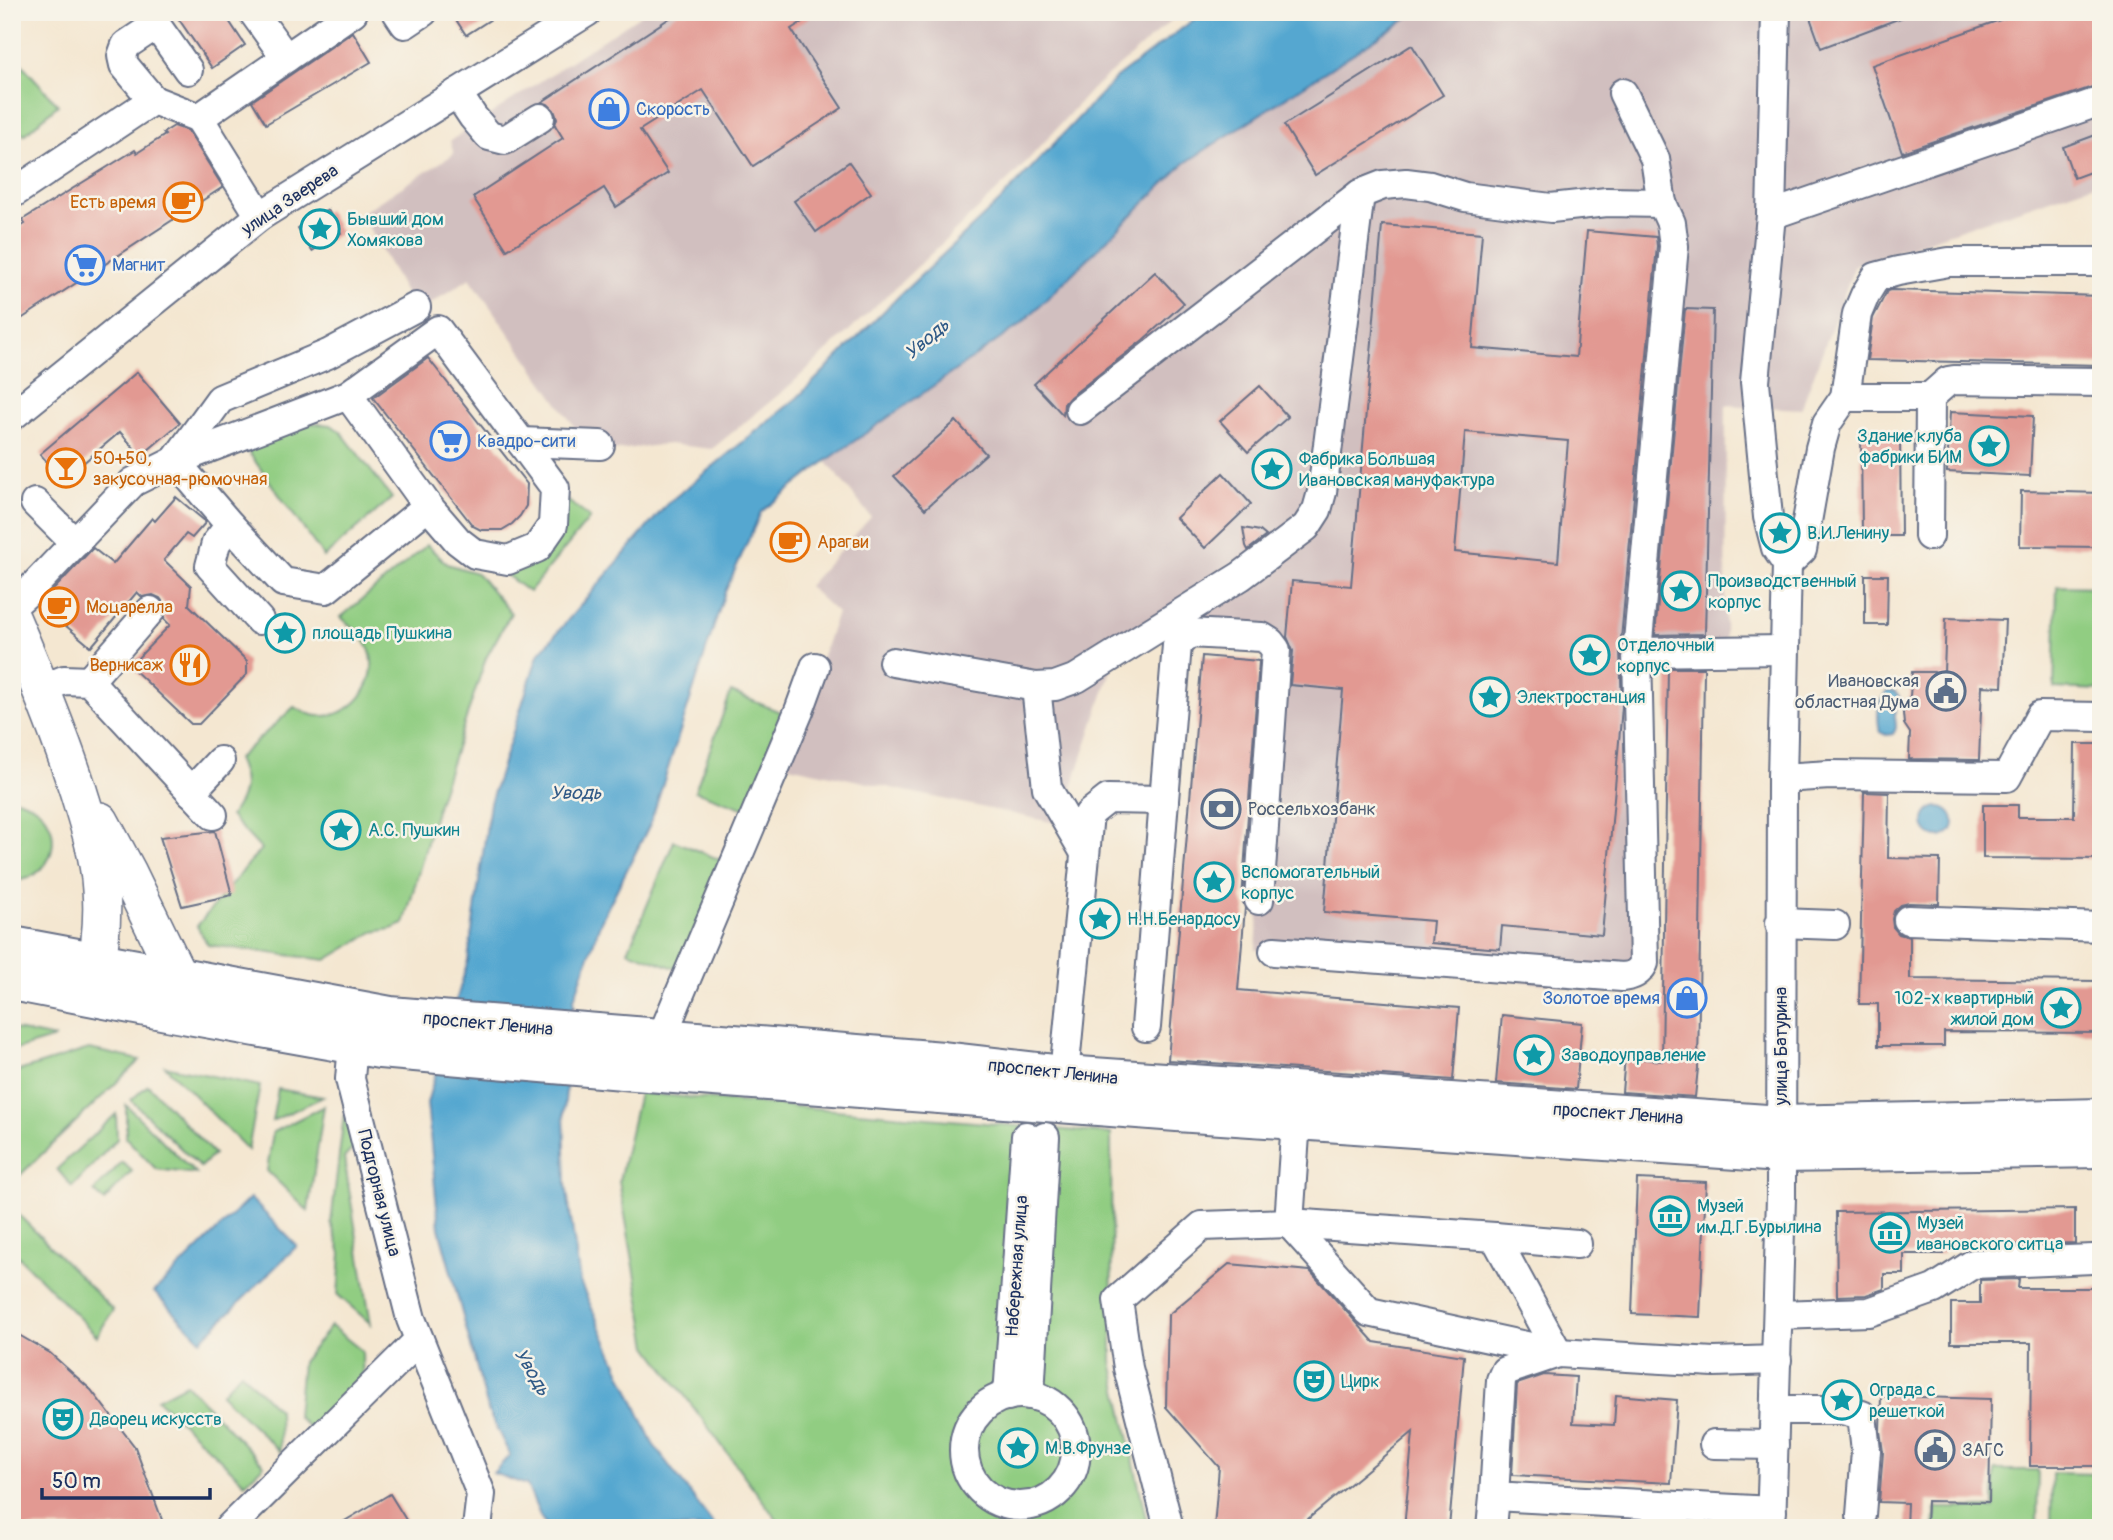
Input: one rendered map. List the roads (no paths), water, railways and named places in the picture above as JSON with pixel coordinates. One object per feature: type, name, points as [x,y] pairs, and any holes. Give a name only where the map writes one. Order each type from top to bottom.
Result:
[{"type":"highway","name":"проспект Ленина","points":[[12,946],[94,979],[374,1036],[943,1061],[1064,1075],[1781,1139],[2101,1118]]},
{"type":"highway","name":"проспект Ленина","points":[[12,981],[178,976],[374,1036]]},
{"type":"highway","name":"проспект Ленина","points":[[645,1049],[1296,1120],[1781,1139],[2101,1148]]},
{"type":"main road","points":[[12,620],[70,764],[95,843],[102,891],[100,942],[94,979]]},
{"type":"main road","points":[[70,764],[128,873],[178,976]]},
{"type":"street","points":[[253,12],[286,58]]},
{"type":"street","points":[[199,118],[353,12]]},
{"type":"street","points":[[397,12],[405,24],[423,12]]},
{"type":"street","points":[[1776,12],[1771,215],[1755,382],[1768,517],[1776,548],[1787,564],[1802,550],[1827,423],[1845,397],[1857,314],[1876,277],[1949,262],[2101,262]]},
{"type":"street","name":"улица Зверева","points":[[12,416],[260,216],[457,93],[570,17]]},
{"type":"street","points":[[188,69],[151,18],[126,45],[122,56],[124,65],[153,100],[199,118],[260,216]]},
{"type":"street","points":[[457,93],[489,136],[505,140],[540,118]]},
{"type":"street","points":[[1274,951],[1622,977],[1632,976],[1640,971],[1644,963],[1637,652],[1674,246],[1671,223],[1662,203],[1655,159],[1623,93]]},
{"type":"street","points":[[12,194],[153,100]]},
{"type":"street","points":[[1771,215],[2101,101]]},
{"type":"street","points":[[1080,410],[1360,194],[1383,184],[1430,186],[1465,197],[1551,208],[1607,202],[1662,203]]},
{"type":"street","points":[[894,662],[1036,687],[1055,686],[1077,678],[1241,576],[1306,527],[1317,510],[1322,492],[1360,194]]},
{"type":"street","points":[[175,461],[220,398],[328,354],[416,307]]},
{"type":"street","points":[[12,606],[133,482],[175,461],[348,395],[438,330],[555,488],[553,525],[537,548],[508,560],[475,554],[458,541],[428,506],[348,395]]},
{"type":"street","points":[[1845,397],[1930,397],[1954,380],[2101,382]]},
{"type":"street","points":[[1928,536],[1930,397]]},
{"type":"street","points":[[521,442],[600,445]]},
{"type":"street","points":[[175,461],[284,582],[326,589],[428,506]]},
{"type":"street","points":[[35,503],[75,543]]},
{"type":"street","points":[[230,525],[216,543],[210,566],[259,620]]},
{"type":"street","name":"улица Батурина","points":[[1771,1519],[1781,1139],[1780,923],[1787,564]]},
{"type":"street","points":[[89,681],[150,611]]},
{"type":"street","points":[[1146,1027],[1177,645],[1189,633],[1262,637],[1276,650],[1259,900]]},
{"type":"street","points":[[1637,652],[1784,650]]},
{"type":"street","points":[[645,1049],[670,1016],[799,711],[814,667]]},
{"type":"street","points":[[42,689],[64,680],[89,681],[213,815]]},
{"type":"street","points":[[1036,687],[1047,788],[1085,853]]},
{"type":"street","points":[[1782,778],[1830,775],[2007,777],[2040,716],[2101,718]]},
{"type":"street","points":[[191,792],[220,761]]},
{"type":"street","points":[[1064,1075],[1089,814],[1108,799],[1164,800]]},
{"type":"street","points":[[1908,920],[2101,928]]},
{"type":"street","points":[[1780,923],[1835,925]]},
{"type":"street","name":"Подгорная улица","points":[[374,1036],[350,1079],[411,1319],[481,1494],[477,1528]]},
{"type":"street","points":[[1296,1120],[1289,1223],[1369,1312],[1558,1353],[1714,1362],[1776,1360]]},
{"type":"street","name":"Набережная улица","points":[[1019,1396],[1035,1136]]},
{"type":"street","points":[[1169,1528],[1128,1368],[1118,1300],[1202,1226],[1289,1223],[1577,1244]]},
{"type":"street","points":[[1496,1237],[1558,1353]]},
{"type":"street","points":[[1778,1315],[1869,1312],[1934,1289],[1973,1264],[2093,1259]]},
{"type":"street","points":[[229,1528],[419,1340]]},
{"type":"street","points":[[1491,1528],[1501,1381],[1505,1371],[1558,1353]]},
{"type":"street","points":[[1019,1396],[1048,1402],[1063,1415],[1074,1439],[1073,1465],[1060,1489],[1050,1497],[1040,1515],[1025,1506],[1013,1506],[989,1497],[979,1489],[967,1468],[964,1455],[968,1430],[981,1410],[994,1401],[1019,1396]]},
{"type":"street","points":[[1775,1410],[1842,1410],[1863,1415],[1866,1451],[1861,1515]]},
{"type":"street","points":[[1714,1444],[1773,1445]]},
{"type":"street","points":[[1494,1496],[1771,1519]]},
{"type":"water","name":"Уводь","points":[[1204,12],[1417,12],[1185,163],[1020,325],[826,461],[761,512],[725,592],[650,824],[601,921],[574,999],[564,1113],[566,1184],[580,1282],[653,1444],[716,1528],[549,1528],[541,1518],[527,1485],[493,1473],[510,1455],[489,1413],[439,1228],[427,1103],[468,960],[490,803],[538,655],[668,503],[797,398],[900,295],[1001,200],[1116,78]]},
{"type":"water","points":[[1888,691],[1899,696],[1895,711],[1896,729],[1893,734],[1886,735],[1880,732],[1878,715],[1881,700]]},
{"type":"water","points":[[1939,807],[1949,812],[1954,822],[1949,832],[1939,837],[1929,832],[1924,822],[1929,812]]},
{"type":"water","points":[[250,1198],[297,1246],[201,1340],[154,1292]]},
{"type":"place","name":"Скорость","points":[[609,109]]},
{"type":"place","name":"Есть время","points":[[183,202]]},
{"type":"place","name":"Бывший дом Хомякова","points":[[320,229]]},
{"type":"place","name":"Магнит","points":[[85,265]]},
{"type":"place","name":"Квадро-сити","points":[[450,441]]},
{"type":"place","name":"Здание клуба фабрики БИМ","points":[[1989,446]]},
{"type":"place","name":"50+50, закусочная-рюмочная","points":[[66,468]]},
{"type":"place","name":"Фабрика Большая Ивановская мануфактура","points":[[1272,469]]},
{"type":"place","name":"В.И.Ленину","points":[[1780,533]]},
{"type":"place","name":"Арагви","points":[[790,542]]},
{"type":"place","name":"Производственный корпус","points":[[1681,591]]},
{"type":"place","name":"Моцарелла","points":[[59,607]]},
{"type":"place","name":"площадь Пушкина","points":[[285,633]]},
{"type":"place","name":"Отделочный корпус","points":[[1590,655]]},
{"type":"place","name":"Вернисаж","points":[[190,665]]},
{"type":"place","name":"Ивановская областная Дума","points":[[1946,691]]},
{"type":"place","name":"Электростанция","points":[[1490,697]]},
{"type":"place","name":"Россельхозбанк","points":[[1221,809]]},
{"type":"place","name":"А.C. Пушкин","points":[[341,830]]},
{"type":"place","name":"Вспомогательный корпус","points":[[1214,882]]},
{"type":"place","name":"Н.Н.Бенардосу","points":[[1100,919]]},
{"type":"place","name":"Золотое время","points":[[1687,998]]},
{"type":"place","name":"102-х квартирный жилой дом","points":[[2061,1008]]},
{"type":"place","name":"Заводоуправление","points":[[1534,1055]]},
{"type":"place","name":"Музей им.Д.Г.Бурылина","points":[[1670,1216]]},
{"type":"place","name":"Музей ивановского ситца","points":[[1890,1233]]},
{"type":"place","name":"Цирк","points":[[1314,1381]]},
{"type":"place","name":"Ограда с решеткой","points":[[1842,1400]]},
{"type":"place","name":"Дворец искусств","points":[[63,1419]]},
{"type":"place","name":"М.В.Фрунзе","points":[[1018,1448]]},
{"type":"place","name":"ЗАГС","points":[[1935,1450]]}]
